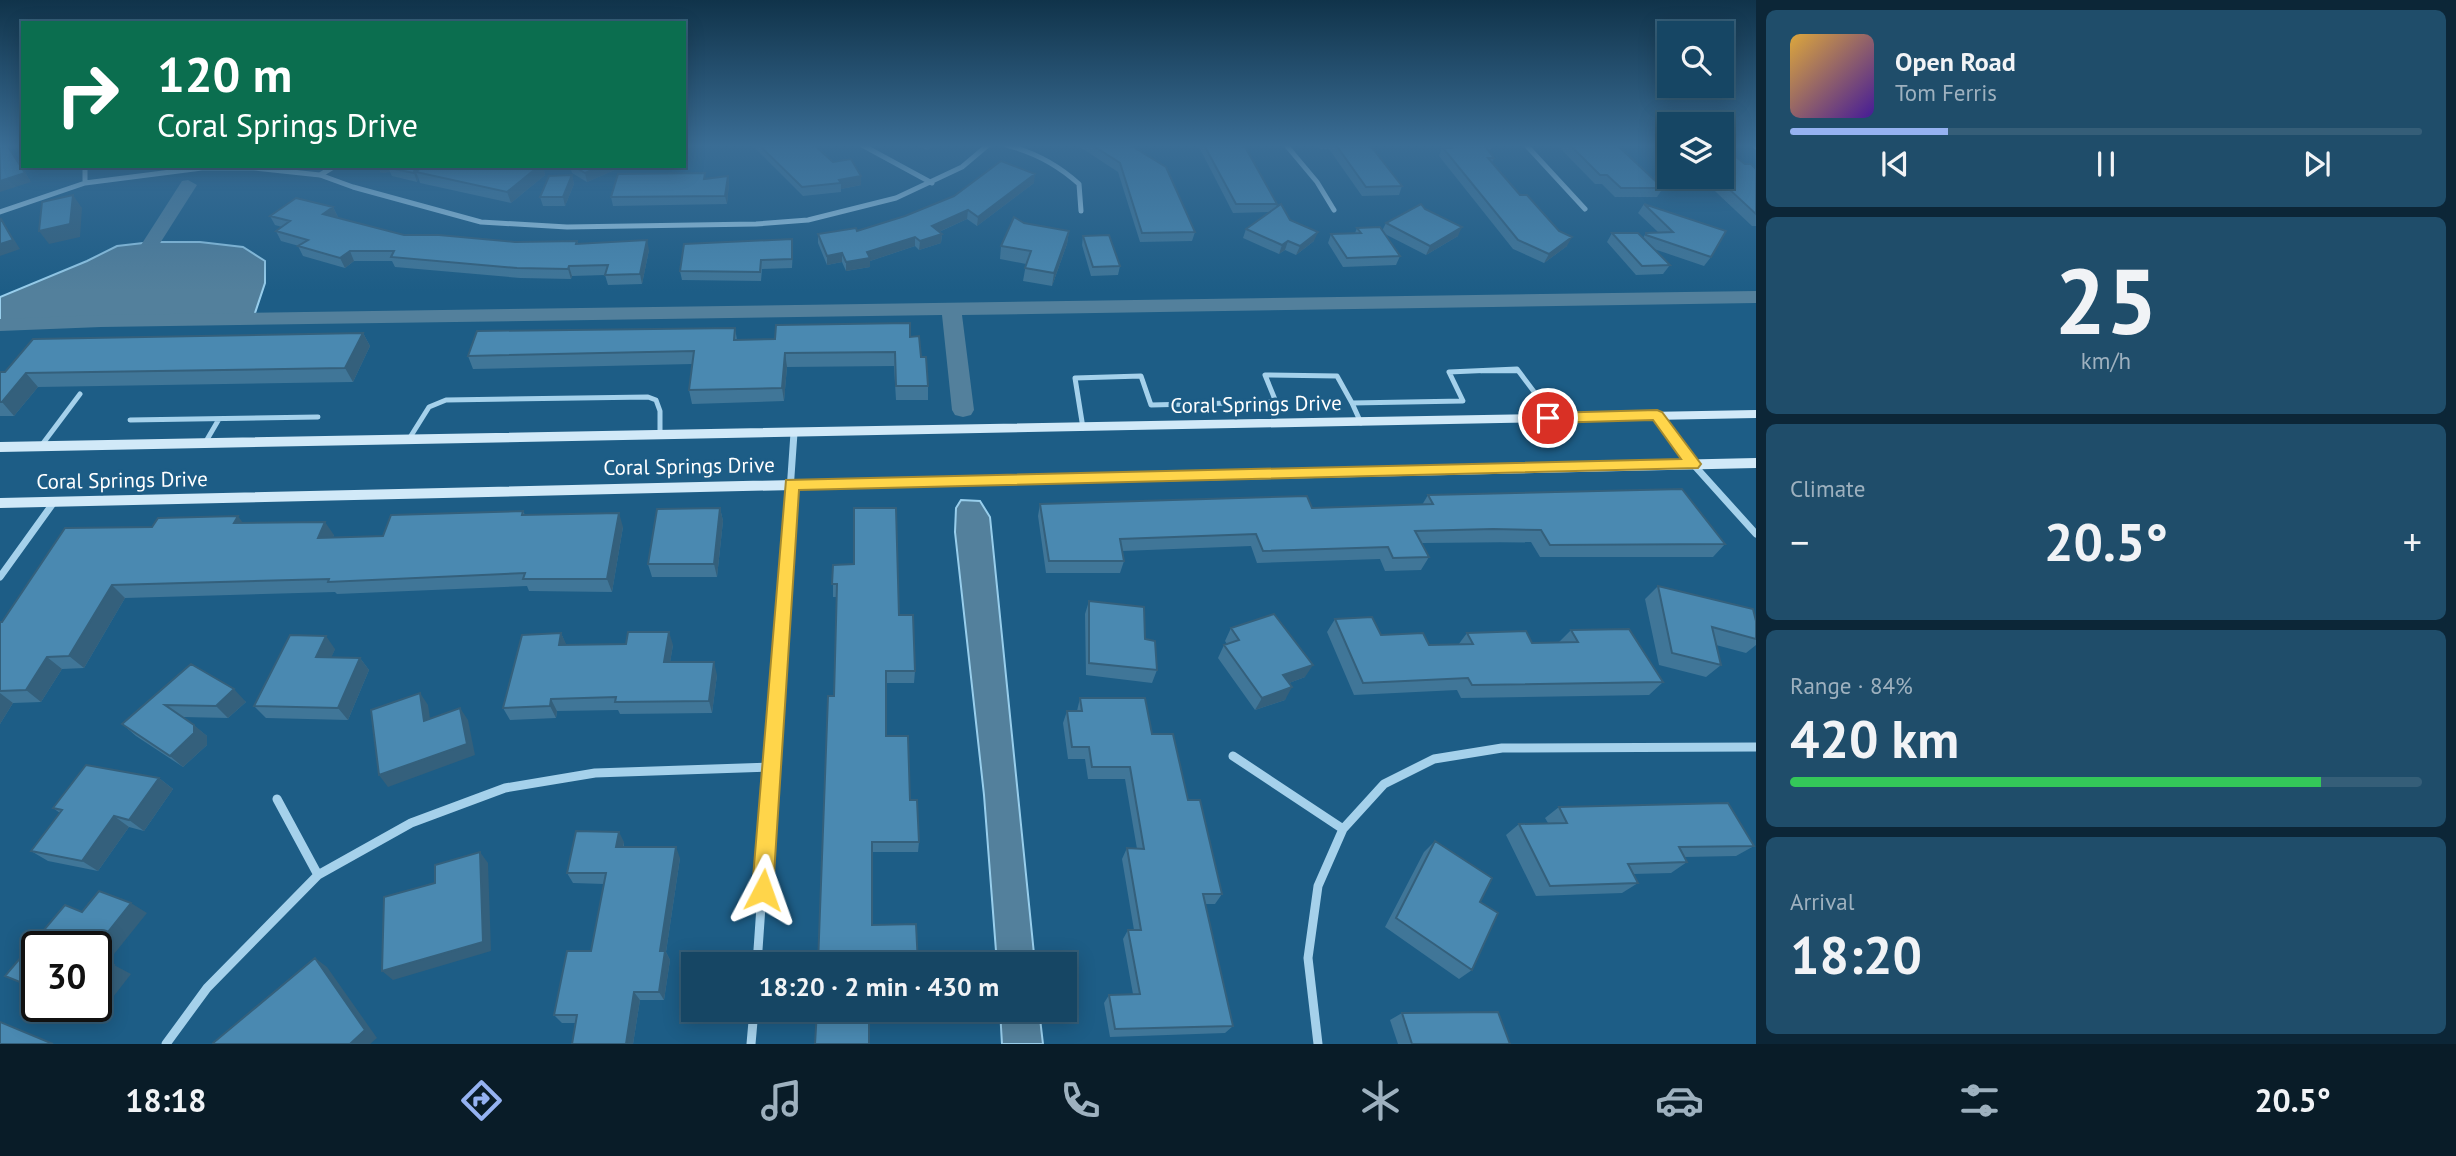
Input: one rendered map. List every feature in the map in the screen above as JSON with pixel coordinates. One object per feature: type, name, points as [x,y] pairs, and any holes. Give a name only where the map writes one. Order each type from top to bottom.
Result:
[{"type":"main road","name":"Coral Springs Drive","points":[[0,447],[1756,414]]},
{"type":"main road","name":"Coral Springs Drive","points":[[0,503],[1756,463]]},
{"type":"street","points":[[0,212],[54,194]]},
{"type":"street","points":[[378,194],[481,222],[567,227],[756,224],[808,220],[906,194]]},
{"type":"street","points":[[1080,194],[1081,211]]},
{"type":"street","points":[[1324,194],[1334,210]]},
{"type":"street","points":[[1571,194],[1585,209]]},
{"type":"street","points":[[1657,415],[1693,464],[1756,534]]},
{"type":"street","points":[[758,952],[794,433]]},
{"type":"street","points":[[0,577],[54,502]]},
{"type":"street","points":[[1318,1044],[1308,958],[1318,886],[1343,829],[1384,785],[1434,759],[1502,748],[1756,747]]},
{"type":"street","points":[[1233,756],[1343,829]]},
{"type":"street","points":[[166,1044],[207,988],[318,874],[411,823],[505,788],[596,773],[772,767]]},
{"type":"street","points":[[277,799],[318,874]]},
{"type":"street","points":[[751,1044],[753,1022]]},
{"type":"lane","points":[[1352,403],[1463,401],[1449,372],[1517,369],[1553,418]]},
{"type":"lane","points":[[1083,428],[1075,378],[1141,376],[1151,405],[1276,402],[1265,375],[1337,376],[1362,423]]},
{"type":"lane","points":[[41,446],[80,394]]},
{"type":"lane","points":[[409,439],[429,407],[446,400],[648,397],[656,400],[660,411],[660,435]]},
{"type":"lane","points":[[130,420],[317,417]]},
{"type":"lane","points":[[205,443],[220,419]]},
{"type":"water","points":[[152,242],[200,242],[243,247],[265,261],[265,283],[253,319],[0,325],[0,297],[117,246]]},
{"type":"water","points":[[961,500],[980,501],[990,517],[1034,952],[996,952],[984,795],[955,532],[956,508]]},
{"type":"water","points":[[1001,1022],[1040,1022],[1043,1044],[1002,1044]]},
{"type":"building","points":[[541,194],[564,194],[563,197],[540,197]]},
{"type":"building","points":[[612,194],[725,194],[725,196],[611,197]]},
{"type":"building","points":[[957,194],[1009,194],[978,217],[968,210],[932,226],[942,234],[920,241],[915,237],[867,252],[870,258],[846,262],[842,253],[827,256],[818,234],[856,228],[857,231],[905,216]]},
{"type":"building","points":[[1130,194],[1178,194],[1195,232],[1142,233]]},
{"type":"building","points":[[1230,194],[1271,194],[1277,204],[1236,204]]},
{"type":"building","points":[[1480,194],[1527,195],[1559,231],[1572,237],[1549,254],[1518,240]]},
{"type":"building","points":[[1734,194],[1756,194],[1756,214]]},
{"type":"building","points":[[73,195],[70,224],[39,231],[42,202]]},
{"type":"building","points":[[296,198],[333,207],[323,214],[404,235],[439,235],[515,242],[577,241],[576,244],[647,240],[640,274],[605,275],[608,265],[569,266],[568,269],[517,268],[391,257],[394,251],[350,251],[340,258],[298,246],[308,240],[276,231],[290,221],[270,216]]},
{"type":"building","points":[[1281,204],[1290,220],[1318,232],[1300,246],[1288,241],[1282,245],[1246,229]]},
{"type":"building","points":[[1421,204],[1425,209],[1462,227],[1430,246],[1386,223]]},
{"type":"building","points":[[1644,204],[1726,231],[1711,257],[1646,235],[1673,232]]},
{"type":"building","points":[[1014,217],[1024,223],[1069,231],[1054,273],[1025,268],[1031,251],[1001,246]]},
{"type":"building","points":[[0,220],[13,240],[0,244]]},
{"type":"building","points":[[1380,227],[1400,256],[1347,258],[1331,234],[1361,233],[1357,228]]},
{"type":"building","points":[[1612,233],[1638,233],[1670,265],[1642,266]]},
{"type":"building","points":[[1109,235],[1120,266],[1093,267],[1083,236]]},
{"type":"building","points":[[792,239],[792,259],[761,260],[760,272],[680,271],[684,244]]},
{"type":"building","points":[[910,323],[910,337],[919,336],[921,357],[926,357],[928,386],[896,386],[895,352],[785,353],[782,388],[689,390],[694,351],[468,356],[477,331],[735,328],[734,340],[775,339],[776,325]]},
{"type":"building","points":[[363,333],[345,368],[26,373],[0,402],[0,372],[5,372],[33,339]]},
{"type":"building","points":[[1682,489],[1725,544],[1550,545],[1541,530],[1415,531],[1429,557],[1393,558],[1388,547],[1263,551],[1256,534],[1120,539],[1124,561],[1049,561],[1040,504],[1307,496],[1312,508],[1433,504],[1428,495]]},
{"type":"building","points":[[720,508],[714,564],[648,564],[657,509]]},
{"type":"building","points":[[854,508],[896,508],[899,615],[913,615],[915,671],[886,671],[886,736],[908,736],[910,800],[917,800],[919,842],[872,842],[872,925],[916,924],[917,952],[818,952],[828,696],[834,696],[837,584],[832,584],[833,565],[854,564]]},
{"type":"building","points":[[523,511],[522,515],[619,513],[607,579],[523,579],[525,573],[328,582],[329,579],[112,585],[69,656],[47,657],[26,690],[0,691],[0,622],[65,528],[152,527],[158,518],[238,516],[234,523],[325,522],[318,538],[383,536],[391,515]]},
{"type":"building","points":[[1658,586],[1753,609],[1756,639],[1712,627],[1721,665],[1672,653]]},
{"type":"building","points":[[1089,601],[1144,607],[1145,639],[1155,641],[1157,670],[1089,663]]},
{"type":"building","points":[[1274,614],[1313,665],[1283,675],[1292,687],[1262,698],[1224,645],[1239,640],[1231,628]]},
{"type":"building","points":[[1372,617],[1381,635],[1423,633],[1429,645],[1473,644],[1467,633],[1526,631],[1532,643],[1578,642],[1571,630],[1629,629],[1663,682],[1472,685],[1468,678],[1363,683],[1335,619]]},
{"type":"building","points":[[628,632],[669,632],[664,662],[714,662],[709,701],[615,702],[616,697],[551,699],[550,706],[503,708],[522,635],[561,633],[559,645],[626,644]]},
{"type":"building","points":[[290,635],[326,636],[316,657],[360,658],[338,708],[254,706]]},
{"type":"building","points":[[191,664],[234,689],[216,706],[165,705],[194,725],[194,733],[170,756],[122,724]]},
{"type":"building","points":[[420,693],[424,721],[460,708],[467,744],[379,775],[371,710]]},
{"type":"building","points":[[1080,698],[1145,698],[1152,734],[1173,734],[1188,800],[1200,800],[1222,894],[1203,894],[1233,1026],[1115,1029],[1109,995],[1140,994],[1128,930],[1141,930],[1127,848],[1144,849],[1130,767],[1092,767],[1089,747],[1072,747],[1067,711],[1082,711]]},
{"type":"building","points":[[86,765],[159,778],[129,820],[114,816],[82,861],[31,851],[62,810],[53,808]]},
{"type":"building","points":[[1728,803],[1754,846],[1679,847],[1687,862],[1628,864],[1638,883],[1550,886],[1519,824],[1567,823],[1559,807]]},
{"type":"building","points":[[576,831],[619,832],[616,847],[676,847],[660,951],[665,951],[659,992],[634,992],[626,1044],[572,1044],[577,1015],[554,1015],[567,951],[591,951],[606,873],[567,873]]},
{"type":"building","points":[[1435,841],[1492,878],[1480,902],[1498,913],[1472,970],[1396,918]]},
{"type":"building","points":[[480,852],[483,942],[382,971],[384,897],[435,883],[435,865]]},
{"type":"building","points":[[99,891],[131,903],[109,931],[43,931],[65,905],[82,912]]},
{"type":"building","points":[[21,957],[21,982],[5,976]]},
{"type":"building","points":[[315,958],[365,1030],[350,1044],[213,1043]]},
{"type":"building","points":[[1498,1012],[1510,1044],[1412,1044],[1402,1013]]},
{"type":"building","points":[[0,1022],[53,1044],[0,1044]]},
{"type":"building","points":[[816,1022],[869,1022],[869,1044],[815,1044]]},
{"type":"waterway","points":[[134,270],[182,194]]},
{"type":"waterway","points":[[0,325],[101,321],[1756,297]]},
{"type":"waterway","points":[[951,310],[963,410]]},
{"type":"route","points":[[763,890],[791,484],[1693,464],[1657,415],[1548,418]]}]
